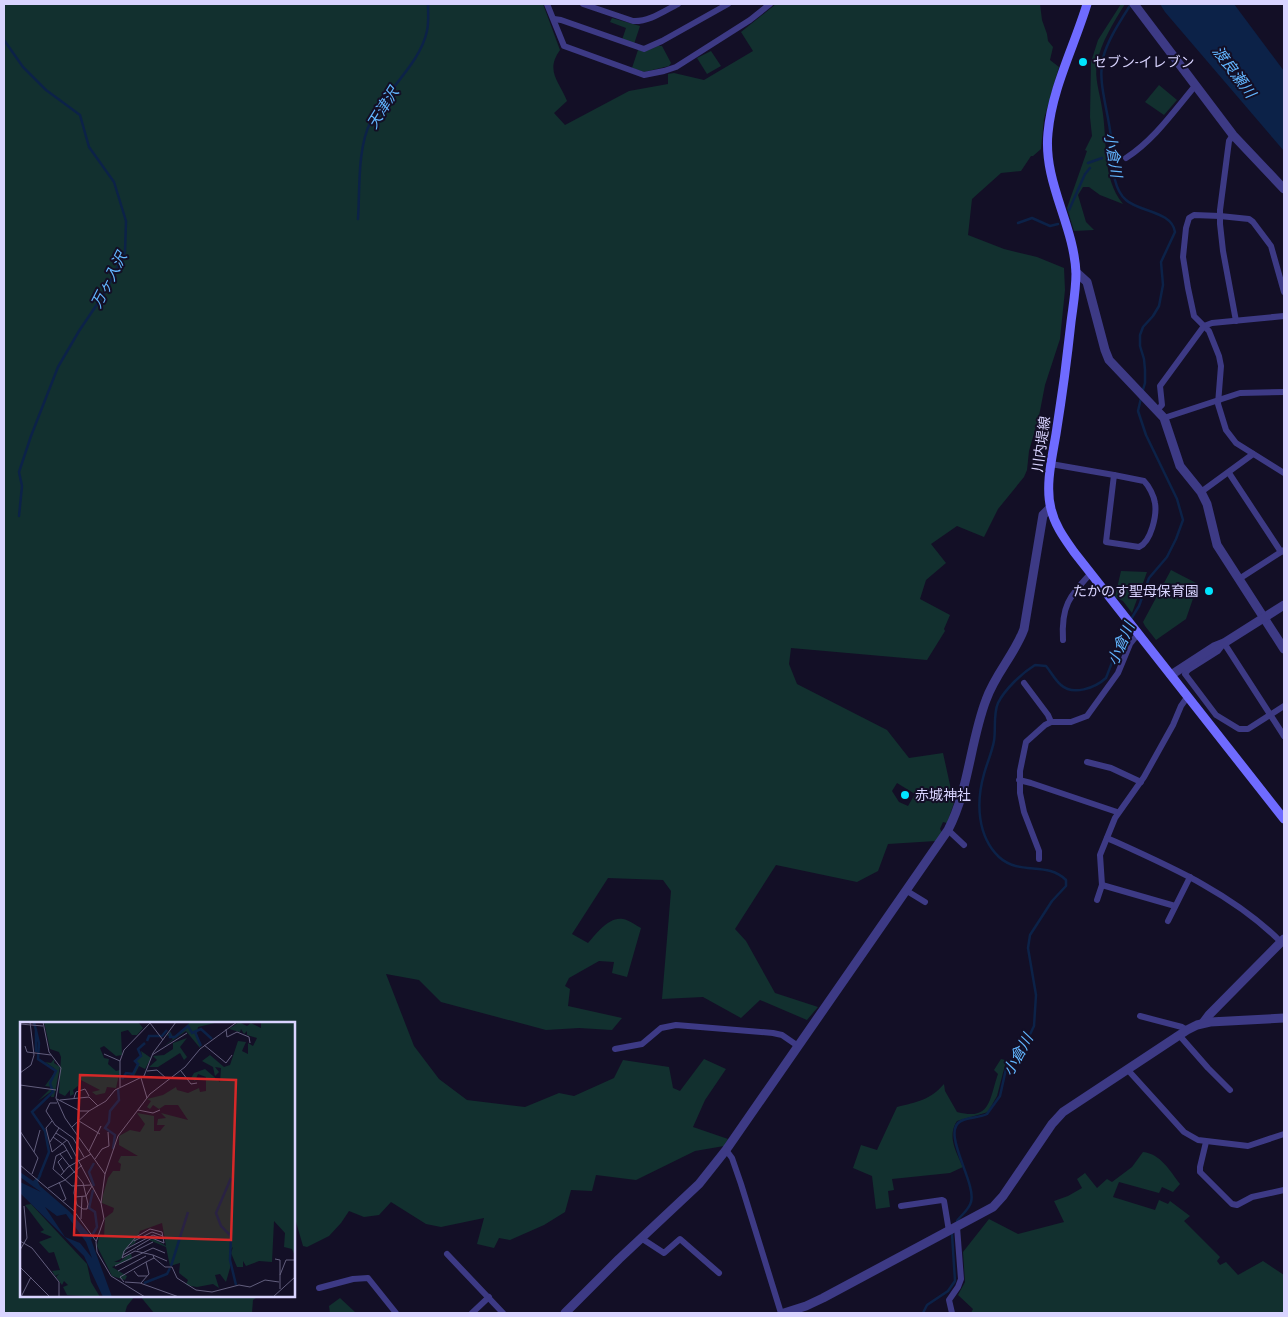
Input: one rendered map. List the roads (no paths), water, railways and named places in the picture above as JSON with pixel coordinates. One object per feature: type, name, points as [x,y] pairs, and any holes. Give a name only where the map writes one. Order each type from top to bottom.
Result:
[{"type":"main road","name":"川内堤線","points":[[1087,4],[1059,80],[1049,120],[1047,141],[1050,170],[1071,245],[1076,272],[1067,359],[1051,464],[1050,508],[1060,531],[1091,573],[1284,819]]},
{"type":"street","points":[[547,4],[564,46],[644,75],[676,67],[750,20],[770,4]]},
{"type":"street","points":[[583,4],[630,20],[639,21],[650,18],[678,4]]},
{"type":"street","points":[[554,20],[563,21],[644,49],[728,4]]},
{"type":"street","points":[[1135,6],[1233,136],[1284,190]]},
{"type":"street","points":[[1126,158],[1138,150],[1160,128],[1195,86]]},
{"type":"street","points":[[1233,136],[1229,141],[1220,216],[1223,252],[1236,321]]},
{"type":"street","points":[[1284,292],[1271,246],[1253,222],[1220,216],[1191,216],[1189,218],[1183,257],[1188,288],[1194,316],[1209,332],[1220,362],[1218,400],[1228,433],[1236,443],[1284,473]]},
{"type":"street","points":[[1076,272],[1087,282],[1105,350],[1110,360],[1164,418],[1177,460],[1200,492],[1209,510],[1217,545],[1284,649]]},
{"type":"street","points":[[1158,410],[1162,404],[1160,386],[1204,326],[1284,316]]},
{"type":"street","points":[[1164,418],[1245,392],[1284,392]]},
{"type":"street","points":[[1200,492],[1254,454]]},
{"type":"street","points":[[1051,464],[1114,475],[1144,481],[1155,502],[1151,534],[1144,545],[1140,547],[1106,542],[1114,475]]},
{"type":"street","points":[[1229,473],[1283,551],[1239,580]]},
{"type":"street","points":[[566,1313],[641,1238],[699,1184],[726,1150],[948,830],[958,805],[985,702],[995,679],[1024,629],[1043,515],[1050,508]]},
{"type":"street","points":[[1062,640],[1064,611],[1075,590],[1091,573]]},
{"type":"street","points":[[1171,675],[1214,646],[1224,643],[1284,605]]},
{"type":"street","points":[[1038,859],[1039,851],[1021,801],[1019,780],[1026,742],[1051,722],[1074,722],[1090,713],[1118,673],[1130,644],[1138,634]]},
{"type":"street","points":[[1224,643],[1284,736]]},
{"type":"street","points":[[1224,643],[1218,651],[1188,670],[1185,674],[1216,715],[1239,729],[1248,730],[1284,706]]},
{"type":"street","points":[[1024,683],[1048,715],[1051,722]]},
{"type":"street","points":[[1097,900],[1102,885],[1099,862],[1117,812],[1141,782],[1188,696]]},
{"type":"street","points":[[1087,762],[1111,768],[1141,782]]},
{"type":"street","points":[[1019,780],[1117,812]]},
{"type":"street","points":[[948,830],[964,845]]},
{"type":"street","points":[[1107,838],[1190,877],[1226,898],[1282,941],[1208,1015],[1203,1023]]},
{"type":"street","points":[[1168,921],[1190,877]]},
{"type":"street","points":[[1102,885],[1175,906]]},
{"type":"street","points":[[907,891],[925,902]]},
{"type":"street","points":[[1140,1016],[1182,1027],[1183,1032],[1208,1068],[1230,1090]]},
{"type":"street","points":[[726,1150],[732,1158],[783,1313],[806,1306],[823,1298],[953,1229],[998,1202],[1052,1124],[1063,1112],[1183,1032],[1203,1023],[1284,1018]]},
{"type":"street","points":[[615,1049],[642,1044],[661,1028],[676,1025],[773,1033],[798,1046]]},
{"type":"street","points":[[1127,1069],[1184,1132],[1198,1140],[1248,1146],[1284,1134]]},
{"type":"street","points":[[1206,1142],[1200,1172],[1232,1204],[1237,1205],[1252,1197],[1284,1190]]},
{"type":"street","points":[[901,1206],[944,1201],[953,1229],[961,1274],[958,1287],[949,1300],[952,1313]]},
{"type":"street","points":[[641,1238],[664,1253],[680,1239],[719,1273]]},
{"type":"street","points":[[447,1254],[503,1313]]},
{"type":"street","points":[[319,1288],[353,1279],[368,1278],[396,1313]]},
{"type":"street","points":[[472,1313],[489,1298]]},
{"type":"water","name":"渡良瀬川","points":[[1160,4],[1234,4],[1284,71],[1284,151],[1165,12]]},
{"type":"waterway","name":"天津沢","points":[[358,219],[363,144],[377,110],[410,66],[423,43],[428,28],[428,4]]},
{"type":"waterway","name":"小倉川","points":[[1131,4],[1108,44],[1103,58],[1101,77],[1112,143],[1114,175],[1120,194],[1124,198],[1132,204],[1162,216],[1173,225],[1175,232],[1161,262],[1163,285],[1159,306],[1143,327],[1140,335],[1140,346],[1145,370],[1145,383],[1142,393]]},
{"type":"waterway","name":"万ヶ入沢","points":[[4,40],[23,67],[46,90],[80,115],[89,147],[114,182],[126,221],[125,252],[104,294],[58,367],[31,436],[19,472],[22,486],[19,516]]},
{"type":"waterway","points":[[1088,163],[1102,158]]},
{"type":"waterway","points":[[1069,210],[1085,174],[1090,168]]},
{"type":"waterway","points":[[1018,223],[1032,218],[1050,226],[1058,224]]},
{"type":"waterway","name":"小倉川","points":[[957,1221],[970,1205],[971,1193],[957,1146],[956,1127],[961,1121],[987,1114],[1000,1096],[1006,1069],[1023,1049],[1034,1026],[1036,995],[1028,948],[1030,935],[1052,901],[1066,886],[1066,880],[1059,874],[1007,863],[992,849],[982,829],[979,807],[981,785],[994,741],[996,707],[1009,687],[1035,665],[1046,666],[1059,683],[1072,690],[1090,688],[1106,678],[1125,629],[1139,606],[1149,578],[1167,557],[1176,539],[1183,520],[1177,499],[1146,435],[1138,411],[1141,398]]},
{"type":"waterway","name":"小倉川","points":[[923,1313],[927,1305],[948,1291],[955,1281],[952,1234]]},
{"type":"place","name":"セブン-イレブン","points":[[1083,62]]},
{"type":"place","name":"たかのす聖母保育園","points":[[1209,591]]},
{"type":"place","name":"赤城神社","points":[[905,795]]}]
